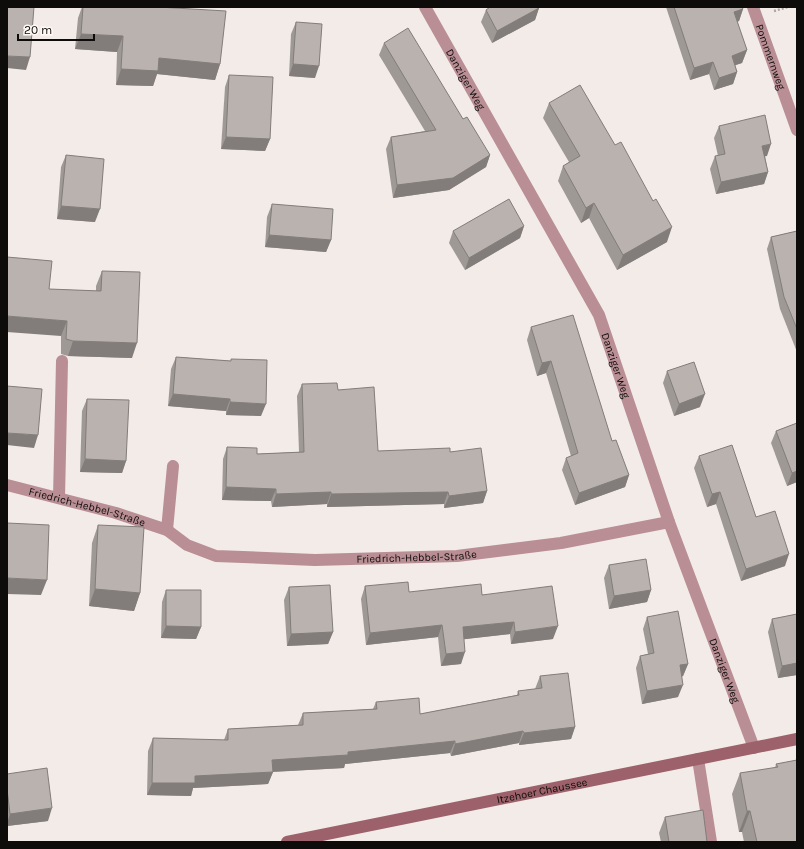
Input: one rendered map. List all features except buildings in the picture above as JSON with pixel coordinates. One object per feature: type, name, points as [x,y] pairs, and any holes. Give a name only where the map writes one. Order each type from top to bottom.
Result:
[{"type":"street","name":"Danziger Weg","points":[[425,7],[599,315],[669,522],[754,748]]},
{"type":"street","name":"Pommernweg","points":[[753,7],[797,130]]},
{"type":"street","points":[[59,498],[62,361]]},
{"type":"street","points":[[168,530],[173,466]]},
{"type":"street","name":"Friedrich-Hebbel-Straße","points":[[7,485],[116,513],[168,530],[187,546],[216,556],[315,560],[457,556],[561,543],[669,522]]},
{"type":"street","name":"Itzehoer Chaussee","points":[[287,842],[797,739]]},
{"type":"street","points":[[698,759],[711,842]]}]
